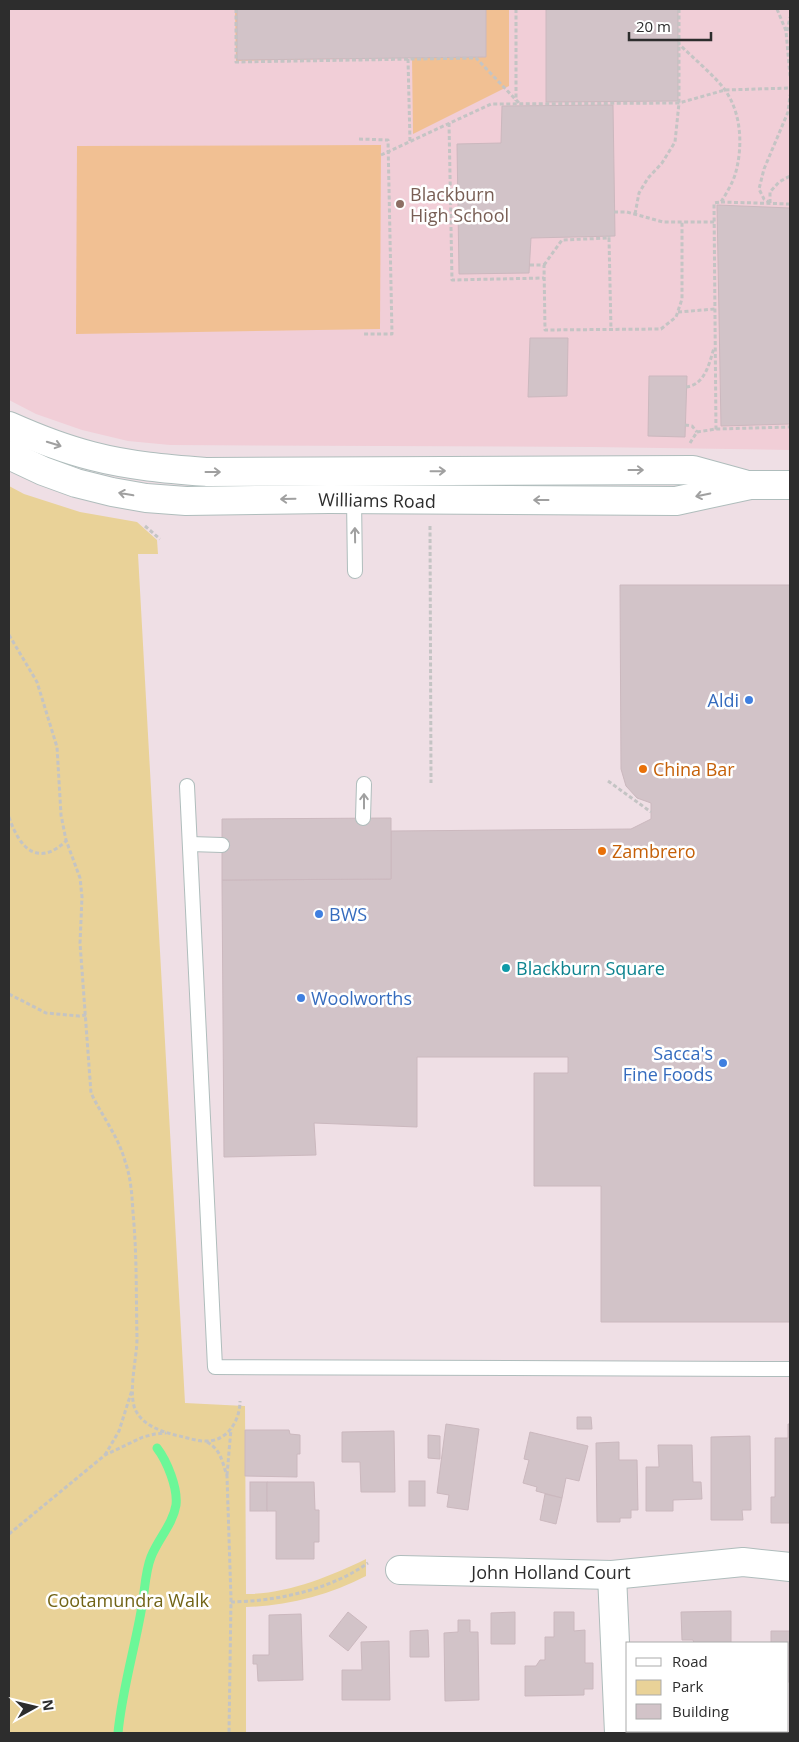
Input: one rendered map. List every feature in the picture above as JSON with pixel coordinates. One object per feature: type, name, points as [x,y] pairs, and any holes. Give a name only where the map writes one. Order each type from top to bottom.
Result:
[{"type":"main road","name":"Williams Road","points":[[9,426],[43,441],[92,456],[132,464],[207,472],[693,470],[750,485]]},
{"type":"main road","name":"Williams Road","points":[[9,455],[43,471],[112,492],[146,498],[186,501],[354,499],[676,500],[750,485],[790,485]]},
{"type":"main road","points":[[489,470],[489,500]]},
{"type":"main road","points":[[605,470],[605,500]]},
{"type":"main road","points":[[354,499],[390,471]]},
{"type":"main road","name":"John Holland Court","points":[[400,1570],[612,1575],[743,1562],[790,1566]]},
{"type":"main road","points":[[612,1575],[619,1733]]},
{"type":"lane","points":[[354,499],[355,571]]},
{"type":"lane","points":[[364,784],[364,818]]},
{"type":"lane","points":[[187,786],[215,1367],[790,1368]]},
{"type":"lane","points":[[190,844],[222,845]]},
{"type":"path","points":[[236,9],[236,62],[476,58],[518,102],[516,9]]},
{"type":"path","points":[[635,214],[639,193],[675,142],[679,103],[679,9]]},
{"type":"path","points":[[777,9],[786,31],[790,76]]},
{"type":"path","points":[[786,31],[790,17]]},
{"type":"path","points":[[679,44],[725,90],[736,114],[739,127],[740,152],[734,176],[721,202]]},
{"type":"path","points":[[408,59],[410,141]]},
{"type":"path","points":[[381,155],[491,104],[679,103],[725,90],[790,88]]},
{"type":"path","points":[[770,203],[764,199],[759,189],[764,169],[789,110],[790,95]]},
{"type":"path","points":[[449,123],[452,280],[544,278]]},
{"type":"path","points":[[359,139],[388,140],[389,152],[392,334],[364,334]]},
{"type":"path","points":[[770,203],[770,192],[778,182],[790,176]]},
{"type":"path","points":[[716,431],[714,203],[790,204]]},
{"type":"path","points":[[614,212],[635,214],[663,222],[715,222]]},
{"type":"path","points":[[611,330],[609,237],[562,240],[544,265],[545,330],[661,329],[676,318],[682,299],[682,222]]},
{"type":"path","points":[[530,265],[544,265]]},
{"type":"path","points":[[678,312],[715,309]]},
{"type":"path","points":[[686,387],[694,386],[701,380],[708,367],[716,343]]},
{"type":"path","points":[[685,426],[692,426],[697,432]]},
{"type":"path","points":[[697,432],[790,427]]},
{"type":"path","points":[[687,448],[697,432]]},
{"type":"path","points":[[140,521],[160,538]]},
{"type":"path","points":[[430,524],[431,783]]},
{"type":"path","points":[[9,635],[37,682],[57,747],[61,815],[66,840],[80,878],[82,897],[80,943],[91,1093],[110,1127],[125,1160],[131,1185],[135,1231],[137,1344],[134,1384],[135,1409],[143,1420],[154,1428],[206,1442],[215,1447],[226,1476]]},
{"type":"path","points":[[608,781],[651,812]]},
{"type":"path","points":[[9,816],[19,839],[36,854],[50,852],[66,840]]},
{"type":"path","points":[[9,994],[46,1013],[86,1015]]},
{"type":"path","points":[[105,1455],[119,1431],[134,1384]]},
{"type":"path","points":[[206,1442],[222,1437],[231,1428],[240,1411],[240,1401]]},
{"type":"path","points":[[229,1733],[231,1602],[226,1476],[231,1428]]},
{"type":"path","points":[[9,1534],[105,1455],[143,1437],[169,1433]]},
{"type":"path","points":[[231,1602],[264,1601],[302,1592],[350,1575],[368,1563]]},
{"type":"shaded area","name":"Blackburn High School","points":[[9,9],[790,9],[790,450],[170,445],[128,441],[82,430],[36,414],[9,400]]},
{"type":"shaded area","points":[[235,9],[509,9],[509,86],[413,134],[412,57],[236,61]]},
{"type":"shaded area","points":[[381,145],[380,329],[76,334],[77,146]]},
{"type":"green space","name":"Cootamundra Walk","points":[[9,486],[24,494],[80,512],[137,522],[157,540],[158,554],[138,554],[185,1403],[245,1406],[246,1594],[292,1588],[337,1572],[366,1559],[366,1576],[338,1589],[292,1602],[246,1607],[246,1733],[9,1733]]},
{"type":"building","points":[[237,9],[486,9],[486,57],[237,60]]},
{"type":"building","points":[[546,9],[678,9],[678,101],[546,102]]},
{"type":"building","points":[[613,105],[615,236],[531,238],[529,273],[459,274],[457,144],[501,143],[502,106]]},
{"type":"building","points":[[717,205],[790,208],[790,424],[721,426]]},
{"type":"building","points":[[530,338],[568,338],[567,396],[528,397]]},
{"type":"building","points":[[649,376],[687,376],[685,437],[648,436]]},
{"type":"building","name":"Blackburn Square","points":[[620,585],[790,585],[790,1322],[601,1322],[601,1186],[534,1186],[534,1073],[568,1073],[568,1057],[417,1057],[417,1127],[314,1123],[316,1155],[224,1157],[222,880],[391,879],[391,831],[631,829],[651,819],[651,803],[637,798],[626,786],[621,769]]},
{"type":"building","points":[[391,818],[391,879],[222,880],[222,819]]},
{"type":"building","points":[[577,1417],[591,1417],[592,1429],[577,1429]]},
{"type":"building","points":[[446,1424],[479,1429],[468,1510],[447,1507],[449,1495],[437,1493]]},
{"type":"building","points":[[788,1424],[790,1424],[790,1523],[771,1523],[771,1497],[775,1497],[775,1438],[788,1438]]},
{"type":"building","points":[[245,1430],[289,1430],[290,1434],[300,1435],[300,1454],[297,1454],[297,1477],[245,1476]]},
{"type":"building","points":[[394,1431],[395,1492],[361,1492],[360,1462],[342,1462],[342,1432]]},
{"type":"building","points":[[530,1432],[588,1446],[579,1481],[566,1478],[562,1498],[536,1491],[537,1487],[523,1483],[529,1460],[524,1459]]},
{"type":"building","points":[[428,1435],[440,1436],[440,1459],[428,1458]]},
{"type":"building","points":[[750,1436],[751,1510],[742,1510],[743,1520],[711,1520],[711,1437]]},
{"type":"building","points":[[619,1442],[619,1460],[637,1460],[638,1510],[631,1510],[631,1518],[620,1518],[620,1522],[597,1522],[596,1443]]},
{"type":"building","points":[[658,1445],[692,1445],[693,1482],[701,1482],[702,1499],[673,1500],[673,1511],[646,1511],[646,1467],[659,1467]]},
{"type":"building","points":[[409,1481],[425,1481],[425,1506],[409,1506]]},
{"type":"building","points":[[250,1482],[267,1482],[267,1511],[250,1511]]},
{"type":"building","points":[[267,1482],[314,1482],[315,1510],[319,1510],[319,1542],[314,1542],[314,1559],[276,1559],[276,1511],[267,1511]]},
{"type":"building","points":[[545,1494],[562,1498],[556,1524],[540,1520]]},
{"type":"building","points":[[731,1611],[731,1642],[694,1642],[693,1640],[682,1640],[681,1612]]},
{"type":"building","points":[[348,1612],[367,1627],[348,1651],[329,1636]]},
{"type":"building","points":[[515,1612],[515,1644],[491,1644],[491,1613]]},
{"type":"building","points":[[554,1612],[574,1612],[574,1631],[585,1630],[585,1663],[593,1663],[593,1689],[584,1689],[584,1695],[525,1696],[525,1666],[536,1666],[540,1660],[545,1660],[545,1637],[554,1637]]},
{"type":"building","points":[[301,1614],[303,1680],[258,1681],[257,1664],[253,1664],[253,1655],[269,1655],[269,1615]]},
{"type":"building","points":[[458,1620],[470,1620],[470,1632],[478,1632],[479,1700],[445,1701],[444,1633],[458,1632]]},
{"type":"building","points":[[428,1630],[429,1657],[410,1657],[410,1631]]},
{"type":"building","points":[[771,1631],[790,1631],[790,1682],[789,1642],[771,1642]]},
{"type":"building","points":[[389,1641],[390,1700],[342,1700],[342,1670],[362,1670],[361,1642]]},
{"type":"waterway","points":[[118,1733],[122,1701],[139,1622],[147,1569],[154,1550],[172,1519],[176,1505],[171,1475],[157,1448]]},
{"type":"place","name":"Blackburn High School","points":[[400,204]]},
{"type":"place","name":"Aldi","points":[[749,700]]},
{"type":"place","name":"China Bar","points":[[643,769]]},
{"type":"place","name":"Zambrero","points":[[602,851]]},
{"type":"place","name":"BWS","points":[[319,914]]},
{"type":"place","name":"Blackburn Square","points":[[506,968]]},
{"type":"place","name":"Woolworths","points":[[301,998]]},
{"type":"place","name":"Sacca's Fine Foods","points":[[723,1063]]}]
